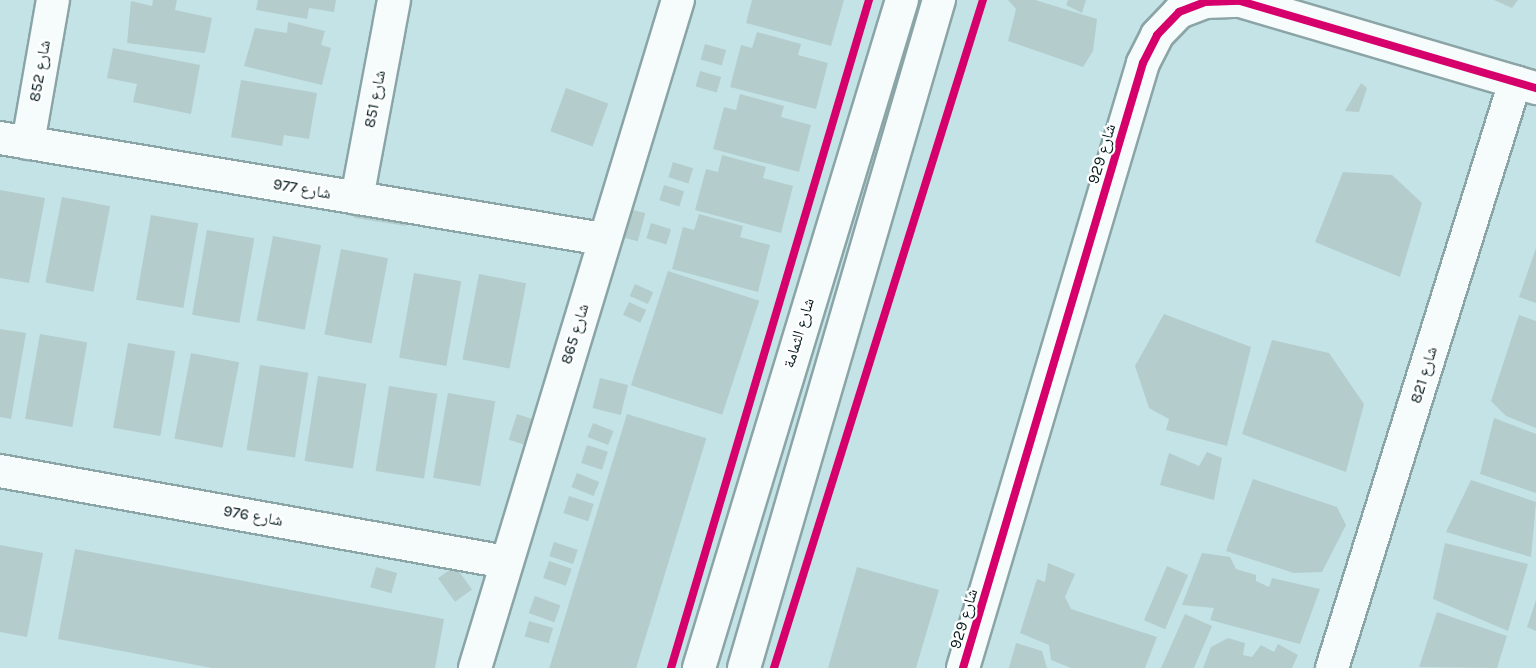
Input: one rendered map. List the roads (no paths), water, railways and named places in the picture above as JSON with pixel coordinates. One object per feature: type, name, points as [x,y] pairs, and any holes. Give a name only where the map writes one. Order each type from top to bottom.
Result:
[{"type":"street","name":"شارع 852","points":[[14,140],[53,0]]},
{"type":"street","name":"شارع 851","points":[[357,198],[394,0]]},
{"type":"street","name":"شارع 865","points":[[475,668],[603,239],[678,0]]},
{"type":"street","name":"شارع الثمامة","points":[[699,668],[902,0]]},
{"type":"street","points":[[744,668],[939,0]]},
{"type":"street","name":"شارع 929","points":[[963,668],[1143,63],[1157,35],[1179,12],[1205,2],[1240,1],[1526,85]]},
{"type":"street","name":"شارع 821","points":[[1332,668],[1526,85]]},
{"type":"street","name":"شارع 977","points":[[14,140],[603,239]]},
{"type":"street","name":"شارع 976","points":[[0,471],[506,562]]}]
